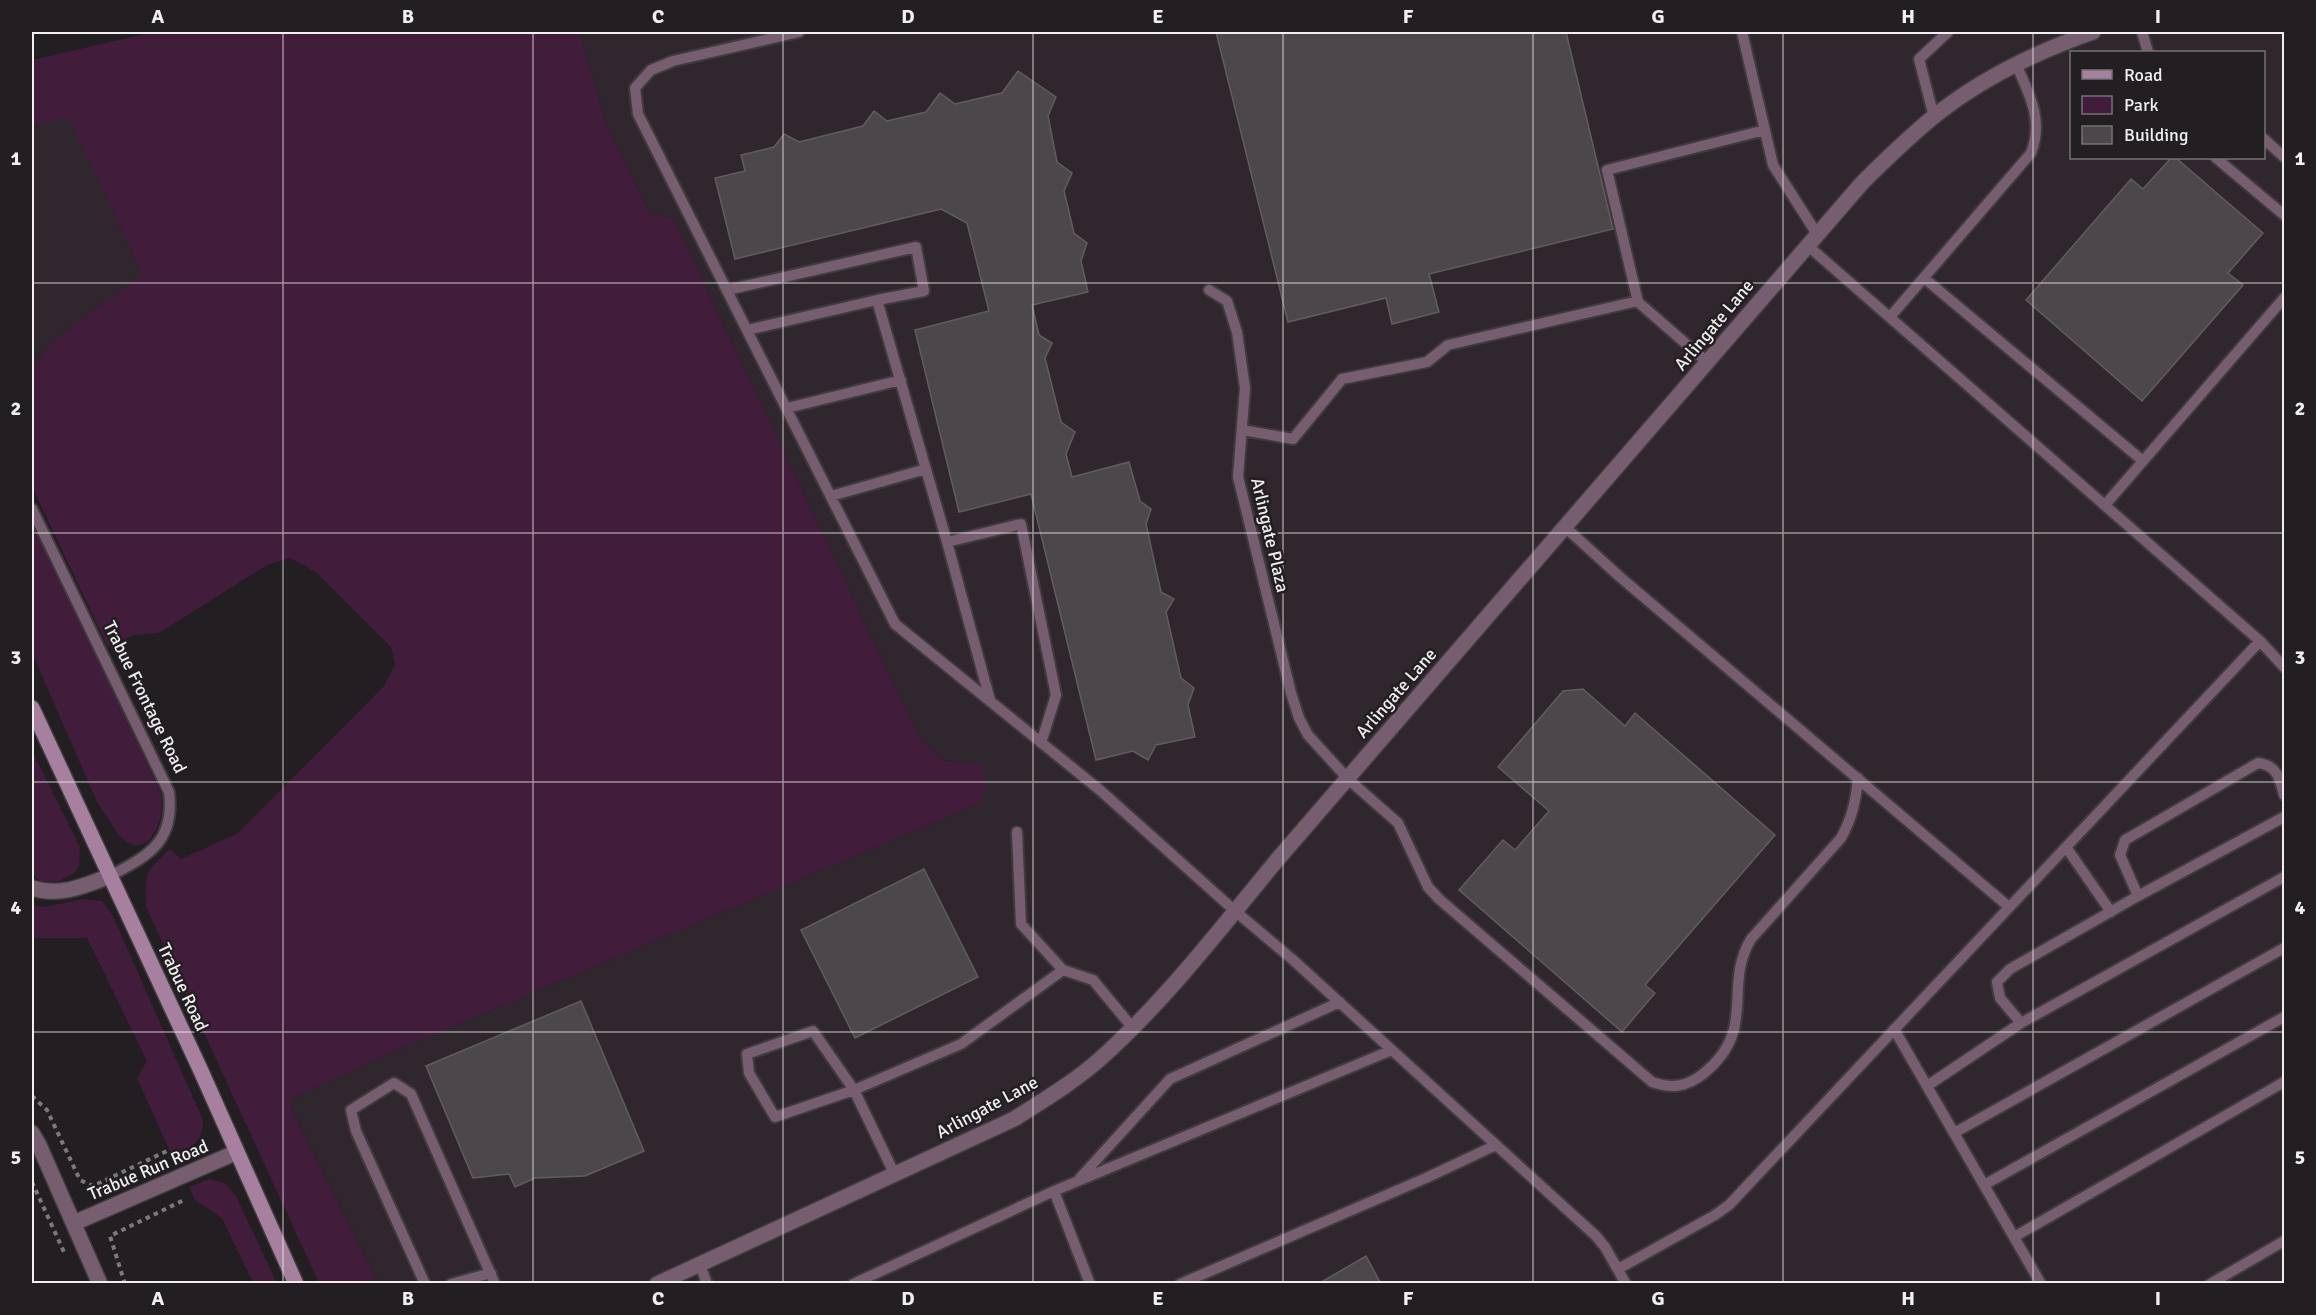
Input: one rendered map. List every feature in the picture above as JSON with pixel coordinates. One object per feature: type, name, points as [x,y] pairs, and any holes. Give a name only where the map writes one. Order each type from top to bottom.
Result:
[{"type":"main road","name":"Trabue Road","points":[[32,708],[296,1284]]},
{"type":"street","name":"Arlingate Lane","points":[[657,1284],[1014,1119],[1063,1088],[1100,1059],[1132,1027],[1235,911],[1862,183],[1934,117],[1990,79],[2062,43],[2093,32]]},
{"type":"street","name":"Trabue Frontage Road","points":[[32,888],[67,891],[110,876]]},
{"type":"street","points":[[32,1132],[100,1284]]},
{"type":"street","name":"Trabue Run Road","points":[[74,1223],[237,1152]]},
{"type":"lane","points":[[799,32],[673,61],[651,70],[635,88],[638,114],[895,624],[1101,791],[1235,911],[1292,958],[1596,1236],[1605,1247],[1626,1284]]},
{"type":"lane","points":[[1742,32],[1773,165],[1812,240],[1890,317],[2260,641],[2284,667]]},
{"type":"lane","points":[[1934,117],[1919,59],[1948,32]]},
{"type":"lane","points":[[2142,32],[2148,51]]},
{"type":"lane","points":[[1890,317],[2031,153],[2037,130],[2036,111],[2016,64]]},
{"type":"lane","points":[[1707,362],[1638,302],[1607,170],[1765,130]]},
{"type":"lane","points":[[2265,141],[2284,157]]},
{"type":"lane","points":[[2218,159],[2284,215]]},
{"type":"lane","points":[[727,290],[916,247],[924,291],[747,330]]},
{"type":"lane","points":[[1924,278],[2143,461]]},
{"type":"lane","name":"Arlingate Plaza","points":[[1209,290],[1227,301],[1237,332],[1245,388],[1238,477],[1291,693],[1299,718],[1308,735],[1348,778],[1398,823],[1428,887],[1439,899],[1652,1082],[1666,1087],[1678,1087],[1692,1082],[1722,1055],[1734,1035],[1740,969],[1744,951],[1751,939],[1841,838],[1851,820],[1856,803],[1858,778]]},
{"type":"lane","points":[[2105,505],[2284,298]]},
{"type":"lane","points":[[878,300],[990,700]]},
{"type":"lane","points":[[1242,430],[1293,439],[1342,379],[1427,362],[1448,345],[1638,302]]},
{"type":"lane","points":[[787,408],[900,380]]},
{"type":"lane","points":[[831,496],[926,470]]},
{"type":"lane","name":"Trabue Frontage Road","points":[[32,509],[169,792],[171,811],[165,833],[155,848],[138,861],[110,876]]},
{"type":"lane","points":[[947,542],[1021,524],[1056,695],[1041,743]]},
{"type":"lane","points":[[1565,527],[1620,577],[2009,907]]},
{"type":"lane","points":[[1618,1269],[1729,1205],[2260,641]]},
{"type":"lane","points":[[2138,896],[2120,855],[2125,840],[2259,763],[2268,764],[2279,776],[2284,795]]},
{"type":"lane","points":[[2021,1023],[2000,998],[1996,982],[2010,969],[2284,817]]},
{"type":"lane","points":[[1017,832],[1021,924],[1063,970],[1093,980],[1132,1027]]},
{"type":"lane","points":[[2066,847],[2111,912]]},
{"type":"lane","points":[[1927,1086],[2021,1023],[2284,877]]},
{"type":"lane","points":[[1954,1133],[2284,948]]},
{"type":"lane","points":[[895,1175],[854,1090],[813,1031],[747,1054],[749,1073],[775,1117],[854,1090],[961,1044],[1063,970]]},
{"type":"lane","points":[[1077,1181],[1170,1078],[1340,1002]]},
{"type":"lane","points":[[1983,1185],[2284,1017]]},
{"type":"lane","points":[[1894,1029],[2040,1284]]},
{"type":"lane","points":[[853,1284],[1077,1181],[1392,1050]]},
{"type":"lane","points":[[2014,1237],[2284,1082]]},
{"type":"lane","points":[[424,1284],[356,1131],[351,1110],[394,1083],[411,1094],[493,1278],[451,1284]]},
{"type":"lane","points":[[1179,1284],[1426,1178],[1496,1145]]},
{"type":"lane","points":[[1054,1191],[1090,1284]]},
{"type":"lane","points":[[2210,1284],[2284,1241]]},
{"type":"lane","points":[[700,1264],[707,1284]]},
{"type":"path","points":[[32,1096],[47,1110],[80,1180],[93,1186],[169,1150]]},
{"type":"path","points":[[32,1182],[65,1253]]},
{"type":"path","points":[[125,1284],[110,1236],[186,1199]]},
{"type":"shaded area","points":[[579,32],[2284,32],[2284,1283],[379,1283],[291,1108],[295,1097],[395,1051],[978,804],[987,786],[981,764],[944,760],[920,739],[673,218],[650,213],[607,125]]},
{"type":"shaded area","points":[[69,117],[142,274],[49,344],[32,370],[32,126]]},
{"type":"green space","points":[[153,32],[579,32],[607,125],[650,213],[673,218],[920,739],[944,760],[981,764],[988,786],[978,804],[395,1051],[295,1097],[291,1108],[379,1283],[319,1283],[146,907],[146,887],[151,868],[170,849],[181,859],[238,833],[384,686],[395,665],[391,647],[316,572],[290,558],[267,565],[159,633],[134,635],[108,647],[32,487],[32,370],[49,344],[142,274],[69,118],[32,126],[32,60]]},
{"type":"green space","points":[[32,523],[161,793],[162,806],[156,831],[143,844],[134,846],[120,837],[97,802],[32,653]]},
{"type":"green space","points":[[32,751],[80,847],[79,865],[74,873],[59,881],[41,882],[32,874]]},
{"type":"green space","points":[[83,899],[102,901],[112,914],[203,1120],[201,1135],[195,1144],[172,1156],[137,1078],[147,1061],[87,938],[32,938],[32,905],[45,907]]},
{"type":"green space","points":[[210,1179],[225,1183],[236,1196],[277,1283],[253,1283],[222,1218],[195,1200],[189,1187]]},
{"type":"building","points":[[1216,32],[1566,32],[1613,229],[1429,274],[1439,312],[1392,324],[1386,298],[1288,322]]},
{"type":"building","points":[[1018,71],[1056,97],[1048,116],[1057,162],[1072,173],[1064,191],[1074,233],[1087,243],[1081,261],[1088,292],[1032,305],[1039,335],[1052,343],[1045,358],[1061,422],[1075,432],[1066,454],[1072,477],[1129,462],[1140,501],[1151,509],[1146,524],[1161,592],[1174,599],[1166,612],[1181,678],[1194,688],[1188,705],[1195,737],[1156,745],[1148,760],[1133,751],[1096,760],[1031,494],[959,512],[915,330],[989,311],[967,223],[941,209],[735,259],[715,178],[745,171],[741,155],[774,147],[784,134],[799,142],[863,126],[874,111],[887,121],[926,112],[940,93],[955,104],[1002,93]]},
{"type":"building","points":[[2170,159],[2177,159],[2263,233],[2228,273],[2243,285],[2142,401],[2026,300],[2131,179],[2143,189]]},
{"type":"building","points":[[1583,689],[1625,726],[1635,713],[1775,835],[1645,985],[1655,993],[1622,1032],[1459,890],[1503,840],[1515,850],[1549,811],[1498,767],[1563,691]]},
{"type":"building","points":[[924,869],[978,977],[855,1038],[801,930]]},
{"type":"building","points":[[581,1001],[644,1151],[585,1176],[535,1178],[515,1187],[509,1174],[473,1178],[426,1066]]},
{"type":"building","points":[[1366,1256],[1381,1284],[1318,1284]]}]
